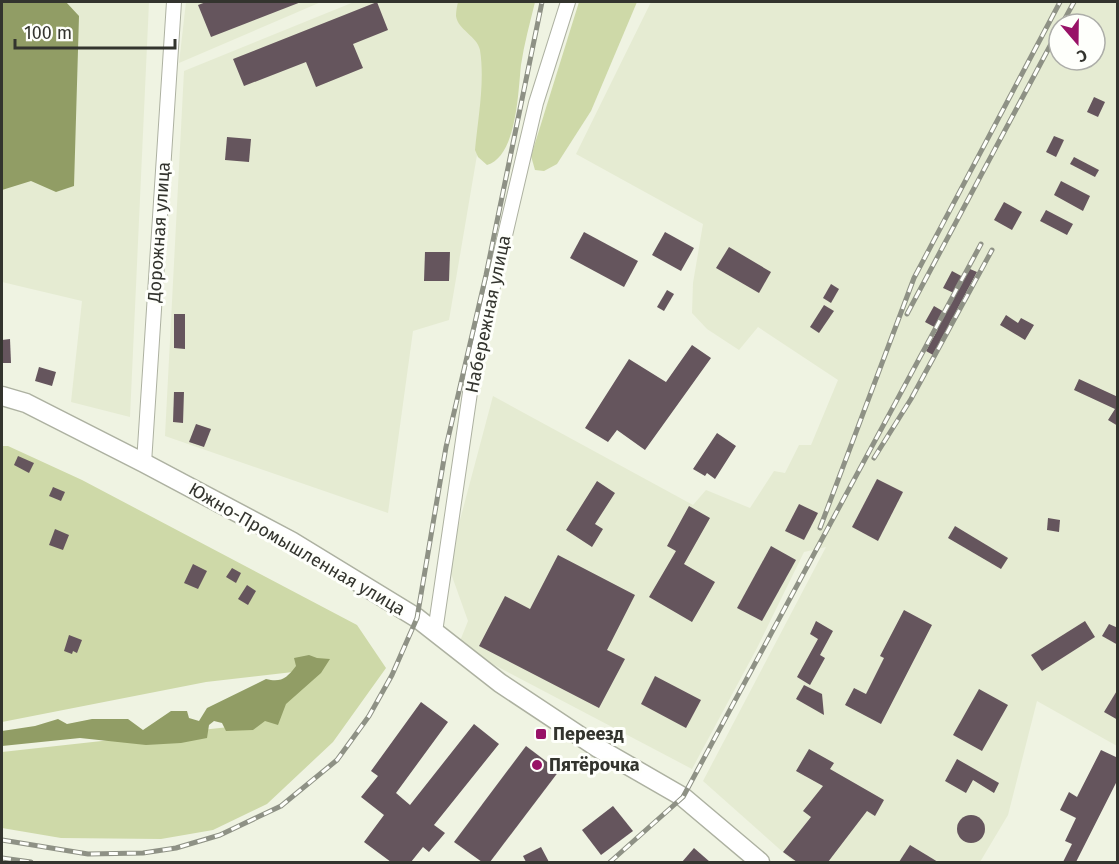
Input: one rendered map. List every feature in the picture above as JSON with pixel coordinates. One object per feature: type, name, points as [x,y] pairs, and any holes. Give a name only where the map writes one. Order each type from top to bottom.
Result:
[{"type":"street","name":"Дорожная улица","points":[[144,463],[174,2]]},
{"type":"street","name":"Набережная улица","points":[[435,632],[473,372],[536,103],[568,2]]},
{"type":"street","name":"Южно-Промышленная улица","points":[[2,396],[26,403],[291,541],[417,618],[508,689],[598,748],[683,796],[760,862]]},
{"type":"shaded area","points":[[2,2],[149,2],[130,417],[71,402],[82,301],[2,282]]},
{"type":"shaded area","points":[[2,2],[66,2],[79,16],[74,186],[56,192],[31,181],[2,190]]},
{"type":"shaded area","points":[[186,2],[321,2],[179,63]]},
{"type":"shaded area","points":[[354,2],[488,2],[495,49],[449,320],[413,331],[388,513],[165,436],[184,71]]},
{"type":"shaded area","points":[[458,2],[535,2],[522,57],[517,106],[510,137],[505,149],[497,159],[487,165],[478,157],[475,150],[481,87],[480,50],[457,21]]},
{"type":"shaded area","points":[[579,2],[637,2],[591,111],[557,164],[544,171],[535,170],[531,156]]},
{"type":"shaded area","points":[[651,2],[1117,2],[1117,746],[1037,701],[1008,815],[980,862],[794,862],[703,781],[826,547],[804,552],[757,648],[692,769],[458,646],[468,621],[448,565],[493,396],[693,505],[706,490],[750,508],[774,471],[785,473],[799,445],[811,445],[838,380],[758,327],[739,350],[707,329],[692,313],[693,283],[703,224],[576,154]]},
{"type":"shaded area","points":[[2,446],[8,446],[82,480],[357,625],[386,668],[333,742],[267,804],[213,830],[161,839],[61,838],[2,828],[2,752],[257,724],[319,669],[206,682],[2,722]]},
{"type":"shaded area","points":[[309,655],[330,659],[321,673],[286,704],[278,725],[265,721],[253,730],[226,731],[222,723],[214,721],[209,725],[207,738],[181,743],[146,745],[80,738],[2,746],[2,731],[35,726],[58,719],[67,724],[92,719],[128,719],[143,730],[171,711],[187,711],[189,718],[199,721],[207,708],[266,679],[283,678],[290,674],[296,666],[294,658]]},
{"type":"building","points":[[206,2],[301,2],[211,37],[198,5]]},
{"type":"building","points":[[377,2],[388,30],[353,44],[363,68],[316,87],[306,62],[244,86],[233,59]]},
{"type":"building","points":[[1094,97],[1105,102],[1098,117],[1087,112]]},
{"type":"building","points":[[1054,136],[1064,140],[1056,157],[1046,152]]},
{"type":"building","points":[[227,137],[251,139],[249,162],[225,160]]},
{"type":"building","points":[[1074,157],[1099,170],[1095,177],[1070,164]]},
{"type":"building","points":[[1061,181],[1090,196],[1083,211],[1054,195]]},
{"type":"building","points":[[1004,202],[1022,212],[1012,230],[994,220]]},
{"type":"building","points":[[1046,210],[1073,224],[1067,235],[1040,221]]},
{"type":"building","points":[[584,232],[638,261],[624,287],[570,258]]},
{"type":"building","points":[[665,232],[694,248],[681,271],[652,255]]},
{"type":"building","points":[[729,247],[771,272],[759,293],[716,268]]},
{"type":"building","points":[[425,252],[450,252],[449,281],[424,281]]},
{"type":"building","points":[[970,269],[977,272],[933,355],[926,351],[938,329],[925,322],[934,306],[946,313],[956,294],[943,288],[952,271],[965,278]]},
{"type":"building","points":[[831,284],[839,289],[831,303],[823,298]]},
{"type":"building","points":[[667,290],[674,294],[664,311],[657,307]]},
{"type":"building","points":[[824,305],[834,311],[819,333],[810,327]]},
{"type":"building","points":[[174,314],[185,314],[185,349],[174,348]]},
{"type":"building","points":[[1006,315],[1018,323],[1021,318],[1034,325],[1025,340],[1000,325]]},
{"type":"building","points":[[10,339],[11,363],[2,363],[2,340]]},
{"type":"building","points":[[692,345],[711,358],[645,450],[617,430],[608,442],[585,428],[629,359],[666,382]]},
{"type":"building","points":[[39,367],[56,372],[52,386],[35,381]]},
{"type":"building","points":[[1079,379],[1118,397],[1118,426],[1108,420],[1115,409],[1074,390]]},
{"type":"building","points":[[174,392],[184,392],[183,423],[173,422]]},
{"type":"building","points":[[196,424],[211,429],[204,447],[189,442]]},
{"type":"building","points":[[717,433],[736,446],[715,479],[707,473],[705,476],[693,469]]},
{"type":"building","points":[[18,456],[34,463],[29,473],[14,465]]},
{"type":"building","points":[[877,479],[903,492],[878,541],[852,527]]},
{"type":"building","points":[[597,481],[615,493],[595,524],[603,529],[592,547],[566,530]]},
{"type":"building","points":[[53,487],[65,492],[61,501],[49,496]]},
{"type":"building","points":[[799,504],[818,513],[804,540],[785,531]]},
{"type":"building","points":[[689,506],[710,518],[684,564],[715,582],[692,622],[649,597],[676,551],[667,546]]},
{"type":"building","points":[[1048,518],[1060,520],[1059,532],[1047,530]]},
{"type":"building","points":[[955,526],[1008,558],[1001,569],[948,538]]},
{"type":"building","points":[[55,529],[69,535],[63,550],[49,545]]},
{"type":"building","points":[[771,546],[796,560],[762,621],[737,608]]},
{"type":"building","points":[[558,555],[635,595],[607,650],[625,659],[599,708],[479,646],[505,596],[530,609]]},
{"type":"building","points":[[193,564],[207,571],[198,589],[184,583]]},
{"type":"building","points":[[232,568],[241,573],[236,583],[226,577]]},
{"type":"building","points":[[247,585],[256,591],[248,605],[238,599]]},
{"type":"building","points":[[904,610],[932,625],[881,724],[845,705],[854,688],[866,694],[884,658],[880,656]]},
{"type":"building","points":[[816,621],[833,631],[820,655],[825,658],[810,685],[797,677],[818,639],[810,634]]},
{"type":"building","points":[[1085,621],[1095,637],[1042,671],[1031,655]]},
{"type":"building","points":[[1109,624],[1118,628],[1118,645],[1102,636]]},
{"type":"building","points":[[69,635],[82,640],[77,653],[64,651]]},
{"type":"building","points":[[655,676],[701,700],[686,728],[641,704]]},
{"type":"building","points":[[804,685],[822,694],[824,715],[796,699]]},
{"type":"building","points":[[979,689],[1008,705],[982,751],[953,735]]},
{"type":"building","points":[[1118,689],[1118,720],[1104,712]]},
{"type":"building","points":[[421,702],[448,722],[396,793],[410,805],[474,724],[499,744],[434,825],[445,833],[429,852],[423,847],[411,862],[391,862],[364,842],[384,815],[361,797],[378,776],[371,771]]},
{"type":"building","points":[[526,746],[559,771],[490,862],[482,862],[454,842]]},
{"type":"building","points":[[809,749],[834,763],[830,769],[884,800],[875,816],[867,811],[828,862],[797,862],[783,852],[811,817],[803,811],[823,786],[796,771]]},
{"type":"building","points":[[1101,750],[1118,758],[1118,779],[1076,862],[1063,862],[1072,844],[1065,841],[1076,818],[1060,810],[1069,792],[1077,797]]},
{"type":"building","points":[[957,759],[999,783],[994,793],[973,780],[966,793],[945,781]]},
{"type":"building","points":[[613,806],[633,831],[601,855],[582,830]]},
{"type":"building","points":[[971,815],[981,819],[985,829],[981,839],[971,843],[961,839],[957,829],[961,819]]},
{"type":"building","points":[[910,845],[938,862],[899,862]]},
{"type":"building","points":[[541,847],[549,862],[526,862],[523,856]]},
{"type":"building","points":[[694,848],[710,862],[682,862]]},
{"type":"railway","points":[[2,840],[88,854],[143,853],[176,848],[220,835],[281,806],[337,760],[369,716],[392,675],[417,618],[446,447],[486,275],[542,2]]},
{"type":"railway","points":[[820,528],[914,278],[1060,2]]},
{"type":"railway","points":[[1069,12],[1074,2]]},
{"type":"railway","points":[[907,314],[1047,52]]},
{"type":"railway","points":[[610,862],[683,797],[981,244]]},
{"type":"railway","points":[[874,458],[911,399],[992,250]]},
{"type":"railway","points":[[2,858],[31,862]]},
{"type":"place","name":"Переезд","points":[[541,734]]},
{"type":"place","name":"Пятёрочка","points":[[537,765]]}]
